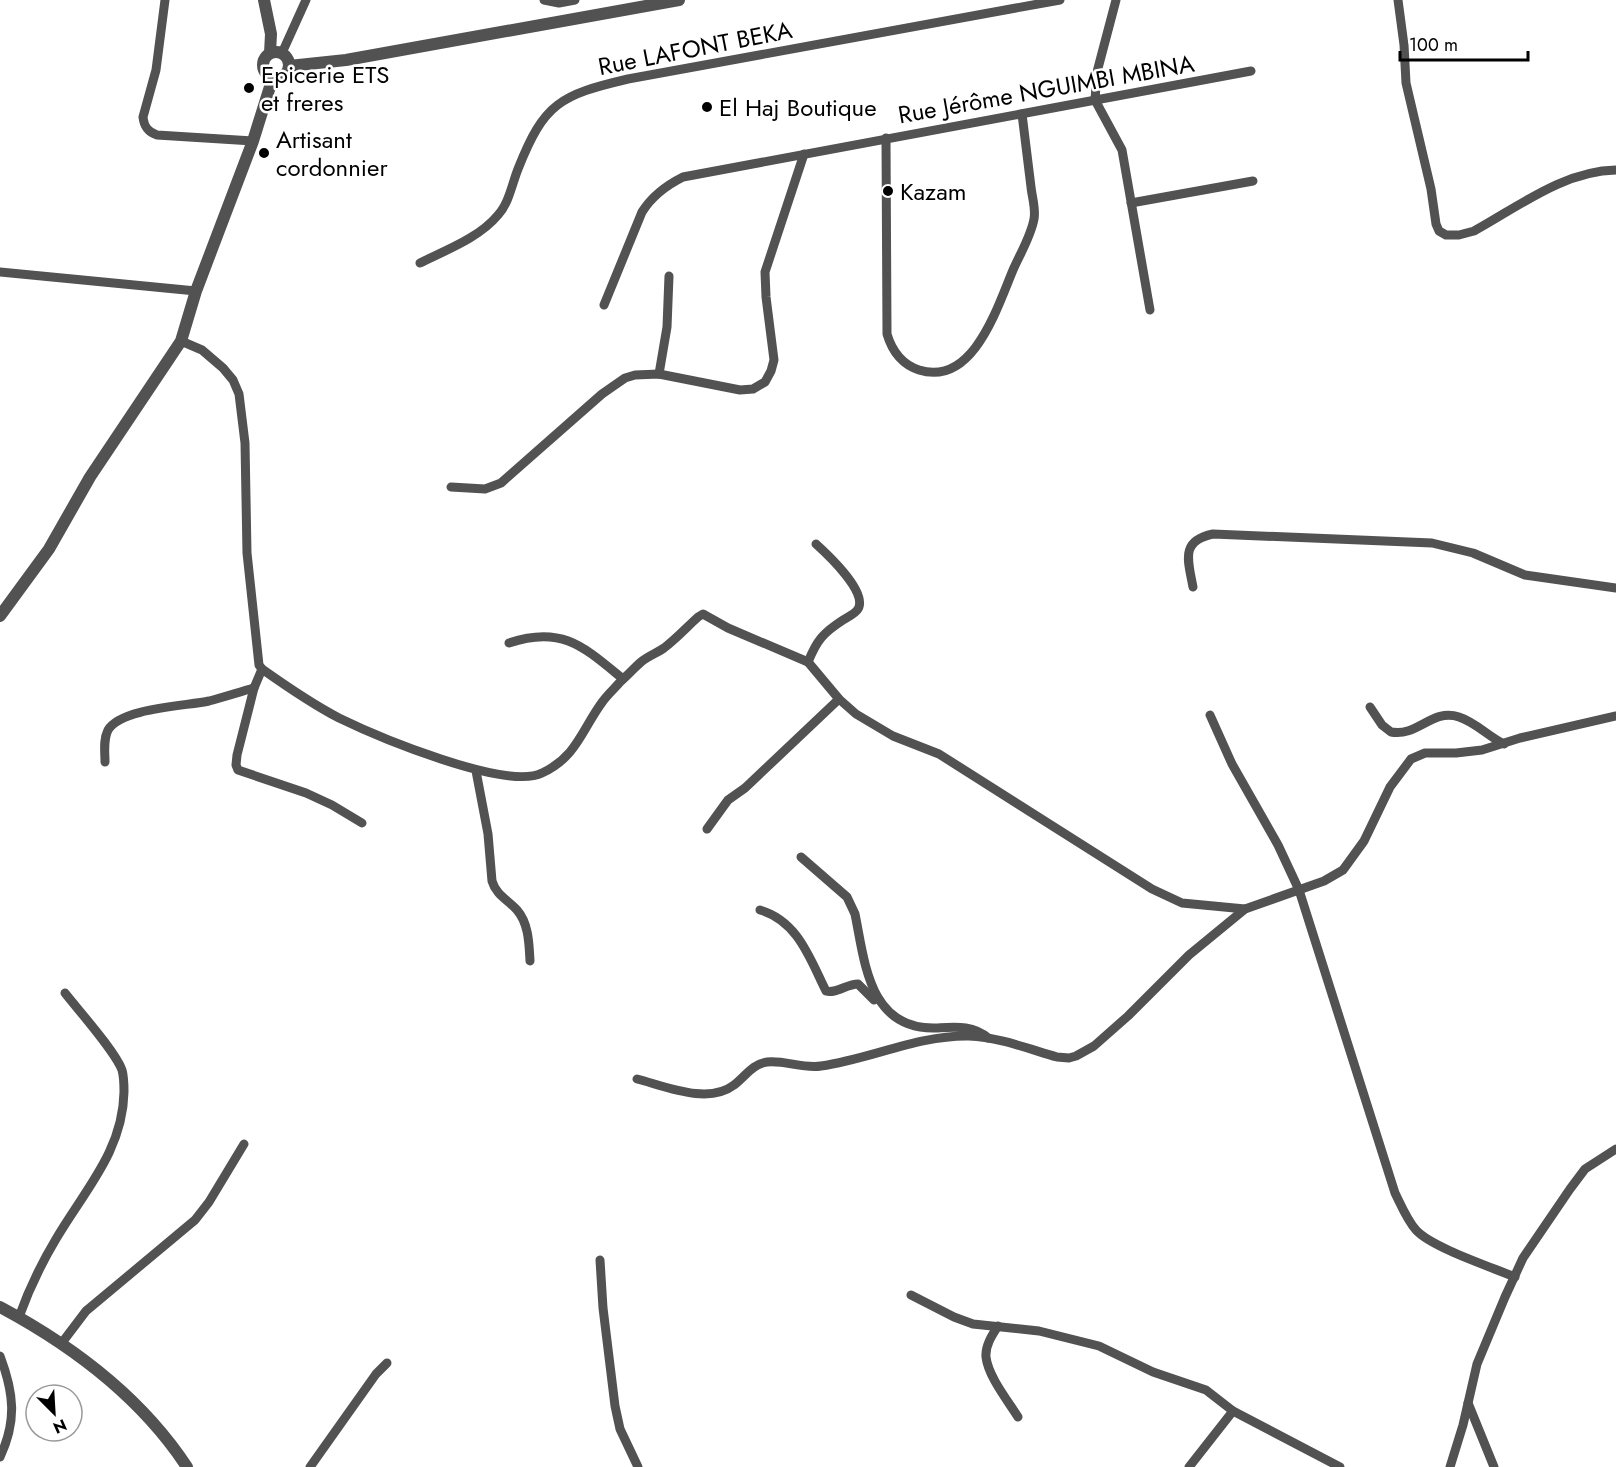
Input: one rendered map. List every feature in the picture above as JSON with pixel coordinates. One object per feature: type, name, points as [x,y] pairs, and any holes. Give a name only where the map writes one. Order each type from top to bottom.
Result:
[{"type":"street","points":[[165,0],[156,70],[142,117],[144,125],[149,132],[157,135],[253,141]]},
{"type":"street","points":[[264,0],[276,53]]},
{"type":"street","points":[[276,53],[288,58],[289,66],[282,76],[273,77],[267,74],[263,65],[265,58],[276,53],[306,0]]},
{"type":"street","points":[[544,0],[559,3],[575,0]]},
{"type":"street","points":[[289,66],[303,66],[680,0]]},
{"type":"street","name":"Rue LAFONT BEKA","points":[[420,263],[475,234],[498,216],[541,120],[560,103],[575,94],[590,88],[638,77],[1060,0]]},
{"type":"street","points":[[1116,0],[1098,72],[1095,100],[1122,150],[1150,310]]},
{"type":"street","points":[[1398,0],[1406,83],[1439,231],[1446,235],[1459,235],[1474,231],[1571,178],[1604,170],[1616,170]]},
{"type":"street","name":"Rue Jérôme NGUIMBI MBINA","points":[[604,305],[642,212],[651,198],[683,177],[1251,71]]},
{"type":"street","points":[[0,615],[49,549],[90,477],[180,341],[196,291],[253,141],[273,77]]},
{"type":"street","points":[[886,138],[886,334],[898,357],[911,367],[927,372],[946,370],[964,360],[982,337],[1003,294],[1034,219],[1022,114]]},
{"type":"street","points":[[451,487],[485,489],[497,485],[522,466],[613,385],[626,378],[635,375],[659,374],[740,390],[753,389],[765,382],[774,360],[765,273],[804,154]]},
{"type":"street","points":[[1131,203],[1253,181]]},
{"type":"street","points":[[0,272],[196,291]]},
{"type":"street","points":[[659,374],[667,327],[669,276]]},
{"type":"street","points":[[180,341],[202,350],[224,368],[239,394],[245,443],[247,553],[256,655],[262,669],[338,717],[371,732],[476,771],[503,776],[528,777],[540,774],[560,763],[577,745],[603,701],[623,679],[642,661],[666,647],[698,616],[703,614],[729,628],[808,662],[839,699],[856,714],[894,736],[939,754],[1170,898],[1192,904],[1245,909]]},
{"type":"street","points":[[1193,587],[1188,560],[1189,550],[1193,542],[1200,537],[1213,534],[1432,543],[1473,554],[1525,575],[1616,588]]},
{"type":"street","points":[[808,662],[820,637],[858,610],[860,602],[855,589],[840,568],[816,544]]},
{"type":"street","points":[[509,642],[530,636],[566,639],[583,648],[623,679]]},
{"type":"street","points":[[262,669],[254,688],[237,755],[238,770],[306,793],[362,823]]},
{"type":"street","points":[[105,762],[105,740],[109,729],[117,721],[134,715],[209,701],[254,688]]},
{"type":"street","points":[[707,829],[728,800],[745,788],[839,699]]},
{"type":"street","points":[[1370,707],[1382,725],[1391,732],[1412,730],[1434,717],[1449,715],[1472,723],[1504,744]]},
{"type":"street","points":[[1210,715],[1232,764],[1278,845],[1299,890],[1395,1193],[1411,1223],[1416,1231],[1433,1243],[1515,1277]]},
{"type":"street","points":[[637,1079],[689,1091],[716,1094],[733,1087],[751,1070],[767,1062],[806,1067],[822,1066],[942,1038],[971,1036],[988,1038],[1057,1057],[1069,1058],[1088,1051],[1128,1016],[1189,955],[1245,909],[1333,877],[1342,870],[1364,841],[1390,787],[1410,759],[1425,753],[1471,752],[1616,716]]},
{"type":"street","points":[[476,771],[488,834],[492,881],[494,888],[517,910],[522,918],[527,933],[530,961]]},
{"type":"street","points":[[801,857],[846,897],[855,914],[866,971],[879,1001],[888,1011],[911,1024],[926,1028],[966,1027],[979,1030],[988,1038]]},
{"type":"street","points":[[760,910],[789,925],[804,946],[825,990],[832,992],[858,984],[875,1002],[879,1001]]},
{"type":"street","points":[[10,1315],[56,1238],[100,1172],[116,1141],[124,1110],[124,1080],[117,1060],[64,993]]},
{"type":"street","points":[[61,1344],[86,1311],[195,1220],[209,1203],[244,1144]]},
{"type":"street","points":[[1450,1467],[1477,1364],[1523,1258],[1585,1169],[1616,1149]]},
{"type":"street","points":[[600,1260],[603,1308],[615,1406],[620,1429],[638,1467]]},
{"type":"street","points":[[911,1295],[973,1324],[1039,1331],[1099,1346],[1153,1372],[1206,1390],[1233,1411],[1340,1467]]},
{"type":"street","points":[[0,1306],[10,1315],[61,1344],[102,1374],[157,1425],[187,1467]]},
{"type":"street","points":[[998,1326],[990,1339],[986,1356],[991,1373],[1018,1417]]},
{"type":"street","points":[[0,1356],[9,1386],[13,1419],[9,1438],[0,1457]]},
{"type":"street","points":[[310,1467],[376,1374],[387,1363]]},
{"type":"street","points":[[1468,1402],[1494,1467]]},
{"type":"street","points":[[1189,1467],[1233,1411]]},
{"type":"place","name":"Epicerie ETS et freres","points":[[249,88]]},
{"type":"place","name":"El Haj Boutique","points":[[707,107]]},
{"type":"place","name":"Artisant cordonnier","points":[[264,153]]},
{"type":"place","name":"Kazam","points":[[888,191]]}]
